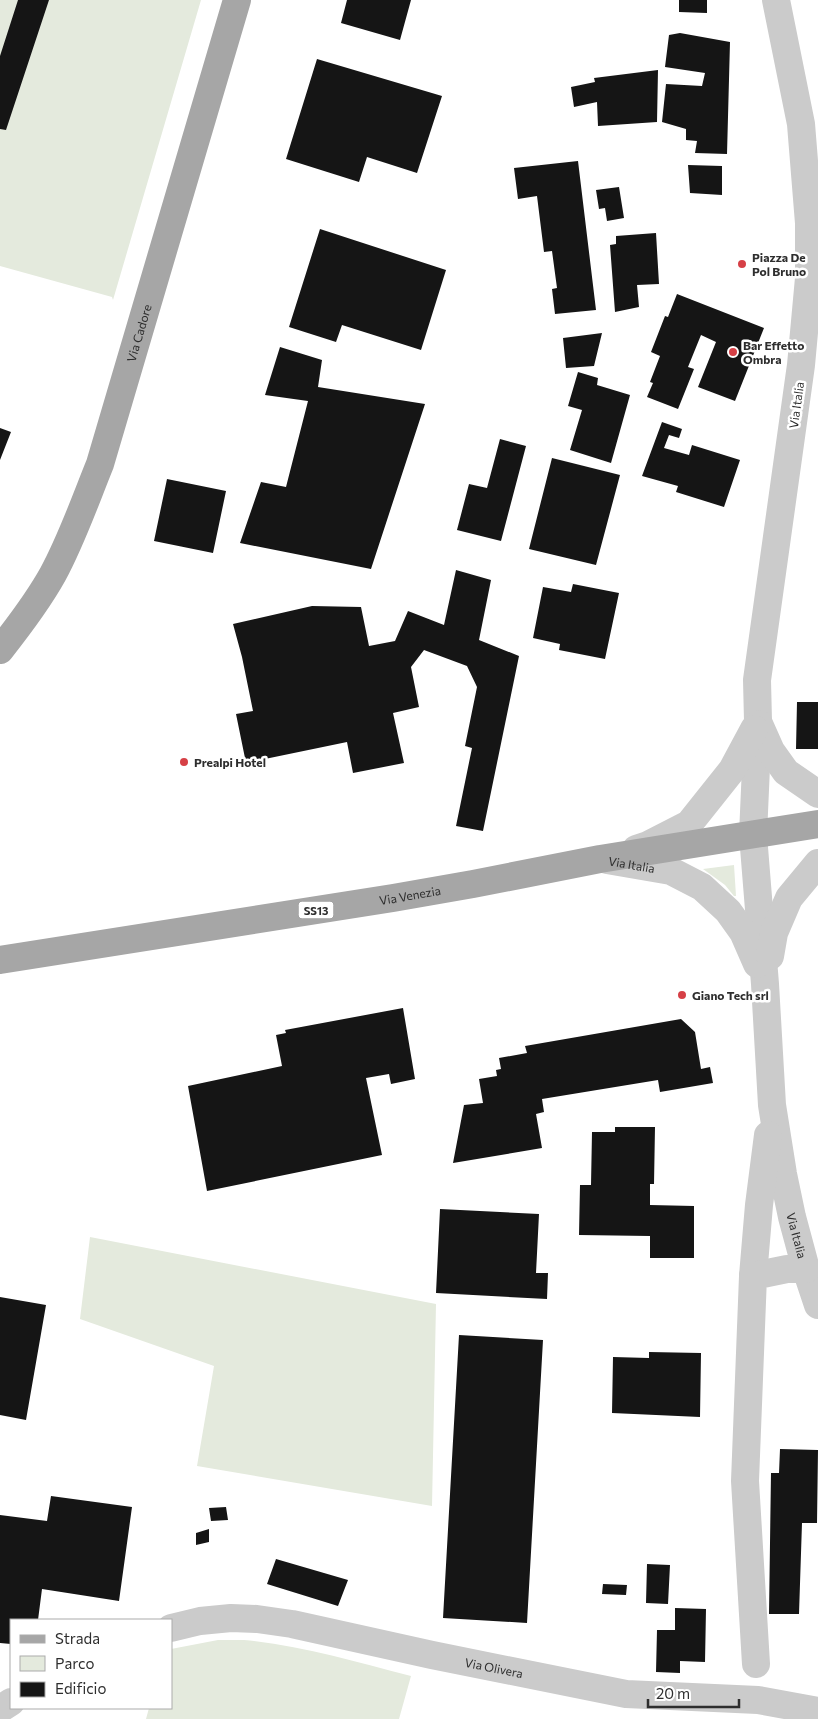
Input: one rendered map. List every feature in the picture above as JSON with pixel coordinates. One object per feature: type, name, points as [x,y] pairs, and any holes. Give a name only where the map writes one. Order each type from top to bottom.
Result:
[{"type":"main road","name":"Via Cadore","points":[[0,650],[34,604],[53,574],[100,464],[237,0]]},
{"type":"main road","name":"Via Venezia","points":[[0,960],[392,898],[600,859],[753,836],[818,824]]},
{"type":"main road","points":[[0,949],[30,954]]},
{"type":"street","name":"Via Italia","points":[[776,0],[800,124],[814,277],[757,680],[758,721],[753,836],[772,1103],[784,1182],[806,1269],[818,1305]]},
{"type":"street","name":"Via Italia","points":[[758,721],[771,751],[786,772],[818,794]]},
{"type":"street","name":"Via Italia","points":[[600,859],[648,845],[689,824],[732,770],[758,721]]},
{"type":"street","name":"Via Italia","points":[[600,859],[671,870],[702,888],[728,910],[743,932],[765,984]]},
{"type":"street","name":"Via Italia","points":[[765,984],[774,933],[789,898],[818,863]]},
{"type":"street","points":[[756,1664],[744,1481],[753,1276],[759,1205],[772,1103]]},
{"type":"street","points":[[753,1276],[787,1269],[806,1269]]},
{"type":"street","name":"Via Olivera","points":[[172,1628],[208,1620],[231,1618],[256,1619],[292,1624],[450,1659],[626,1694],[758,1700],[818,1711]]},
{"type":"green space","points":[[0,0],[201,0],[113,300],[112,297],[0,266]]},
{"type":"green space","points":[[734,865],[736,896],[725,885],[703,869]]},
{"type":"green space","points":[[90,1237],[436,1304],[432,1506],[197,1466],[214,1366],[80,1319]]},
{"type":"green space","points":[[218,1640],[265,1642],[307,1650],[411,1676],[399,1719],[146,1719],[149,1709],[172,1709],[172,1649]]},
{"type":"building","points":[[18,0],[49,0],[6,130],[0,129],[0,56]]},
{"type":"building","points":[[347,0],[411,0],[400,40],[341,23]]},
{"type":"building","points":[[679,0],[707,0],[707,13],[679,12]]},
{"type":"building","points":[[680,33],[730,42],[727,154],[695,153],[697,141],[686,140],[686,129],[662,122],[666,84],[702,86],[705,73],[665,67],[669,35]]},
{"type":"building","points":[[317,59],[442,96],[417,173],[367,157],[359,182],[286,159]]},
{"type":"building","points":[[658,70],[657,122],[598,126],[597,102],[574,107],[571,87],[595,82],[594,78]]},
{"type":"building","points":[[578,161],[596,310],[555,314],[552,289],[557,288],[552,251],[544,252],[537,196],[518,199],[514,168]]},
{"type":"building","points":[[688,165],[722,166],[722,195],[690,193]]},
{"type":"building","points":[[619,187],[624,218],[607,221],[605,208],[599,209],[596,190]]},
{"type":"building","points":[[320,229],[446,270],[421,350],[342,325],[336,342],[289,327]]},
{"type":"building","points":[[656,233],[659,284],[637,285],[639,307],[615,312],[610,245],[616,244],[616,236]]},
{"type":"building","points":[[677,294],[764,328],[735,401],[698,387],[716,342],[701,335],[688,367],[694,369],[678,409],[647,397],[653,383],[650,382],[660,356],[651,352],[665,316],[668,317]]},
{"type":"building","points":[[602,333],[594,366],[566,368],[563,338]]},
{"type":"building","points":[[280,347],[322,360],[318,387],[425,404],[371,569],[240,543],[261,482],[286,487],[308,401],[265,395]]},
{"type":"building","points":[[578,372],[598,378],[597,385],[630,395],[611,463],[570,450],[582,410],[568,406]]},
{"type":"building","points":[[662,422],[682,429],[679,438],[669,435],[664,448],[689,455],[692,445],[740,460],[724,507],[676,492],[678,486],[642,476]]},
{"type":"building","points":[[0,428],[11,432],[0,460]]},
{"type":"building","points":[[500,439],[526,446],[501,541],[457,530],[469,484],[487,488]]},
{"type":"building","points":[[552,458],[620,475],[596,565],[529,549]]},
{"type":"building","points":[[167,479],[226,491],[213,553],[154,541]]},
{"type":"building","points":[[456,570],[491,580],[479,640],[519,656],[483,831],[456,826],[472,748],[465,746],[477,687],[467,666],[424,650],[411,667],[419,707],[393,713],[404,763],[353,773],[347,742],[246,763],[236,714],[253,711],[233,624],[312,606],[361,607],[369,646],[395,641],[408,611],[444,625]]},
{"type":"building","points":[[573,584],[619,593],[605,659],[559,650],[560,644],[533,638],[543,587],[571,592]]},
{"type":"building","points":[[797,702],[818,702],[818,749],[796,749]]},
{"type":"building","points":[[403,1008],[415,1079],[391,1084],[389,1074],[366,1078],[382,1155],[207,1191],[188,1086],[282,1066],[276,1035],[286,1033],[285,1030]]},
{"type":"building","points":[[681,1019],[695,1032],[701,1069],[710,1067],[713,1083],[660,1092],[658,1080],[542,1099],[544,1112],[536,1114],[542,1148],[453,1163],[464,1105],[483,1103],[479,1079],[497,1076],[496,1070],[501,1069],[499,1058],[527,1053],[525,1046]]},
{"type":"building","points":[[615,1127],[655,1127],[654,1184],[650,1184],[650,1205],[694,1206],[694,1258],[650,1258],[650,1236],[579,1235],[580,1185],[591,1185],[592,1132],[615,1132]]},
{"type":"building","points":[[440,1209],[539,1214],[536,1273],[548,1273],[547,1299],[436,1293]]},
{"type":"building","points":[[0,1297],[46,1305],[26,1420],[0,1415]]},
{"type":"building","points":[[459,1335],[543,1340],[527,1623],[443,1618]]},
{"type":"building","points":[[649,1352],[701,1353],[700,1417],[612,1413],[613,1357],[649,1358]]},
{"type":"building","points":[[780,1449],[818,1450],[817,1523],[802,1523],[799,1614],[769,1614],[771,1473],[779,1473]]},
{"type":"building","points":[[51,1496],[132,1507],[119,1601],[42,1589],[38,1619],[10,1619],[10,1644],[0,1643],[0,1515],[47,1521]]},
{"type":"building","points":[[226,1507],[228,1520],[211,1521],[209,1508]]},
{"type":"building","points":[[209,1529],[209,1542],[196,1545],[196,1533]]},
{"type":"building","points":[[276,1559],[348,1580],[338,1606],[267,1584]]},
{"type":"building","points":[[647,1564],[670,1565],[668,1604],[646,1603]]},
{"type":"building","points":[[603,1584],[627,1585],[626,1595],[602,1594]]},
{"type":"building","points":[[675,1608],[706,1609],[705,1662],[680,1661],[680,1673],[656,1672],[657,1630],[675,1630]]},
{"type":"place","name":"Piazza De Pol Bruno","points":[[742,264]]},
{"type":"place","name":"Bar Effetto Ombra","points":[[733,352]]},
{"type":"place","name":"Prealpi Hotel","points":[[184,762]]},
{"type":"place","name":"Giano Tech srl","points":[[682,995]]}]
